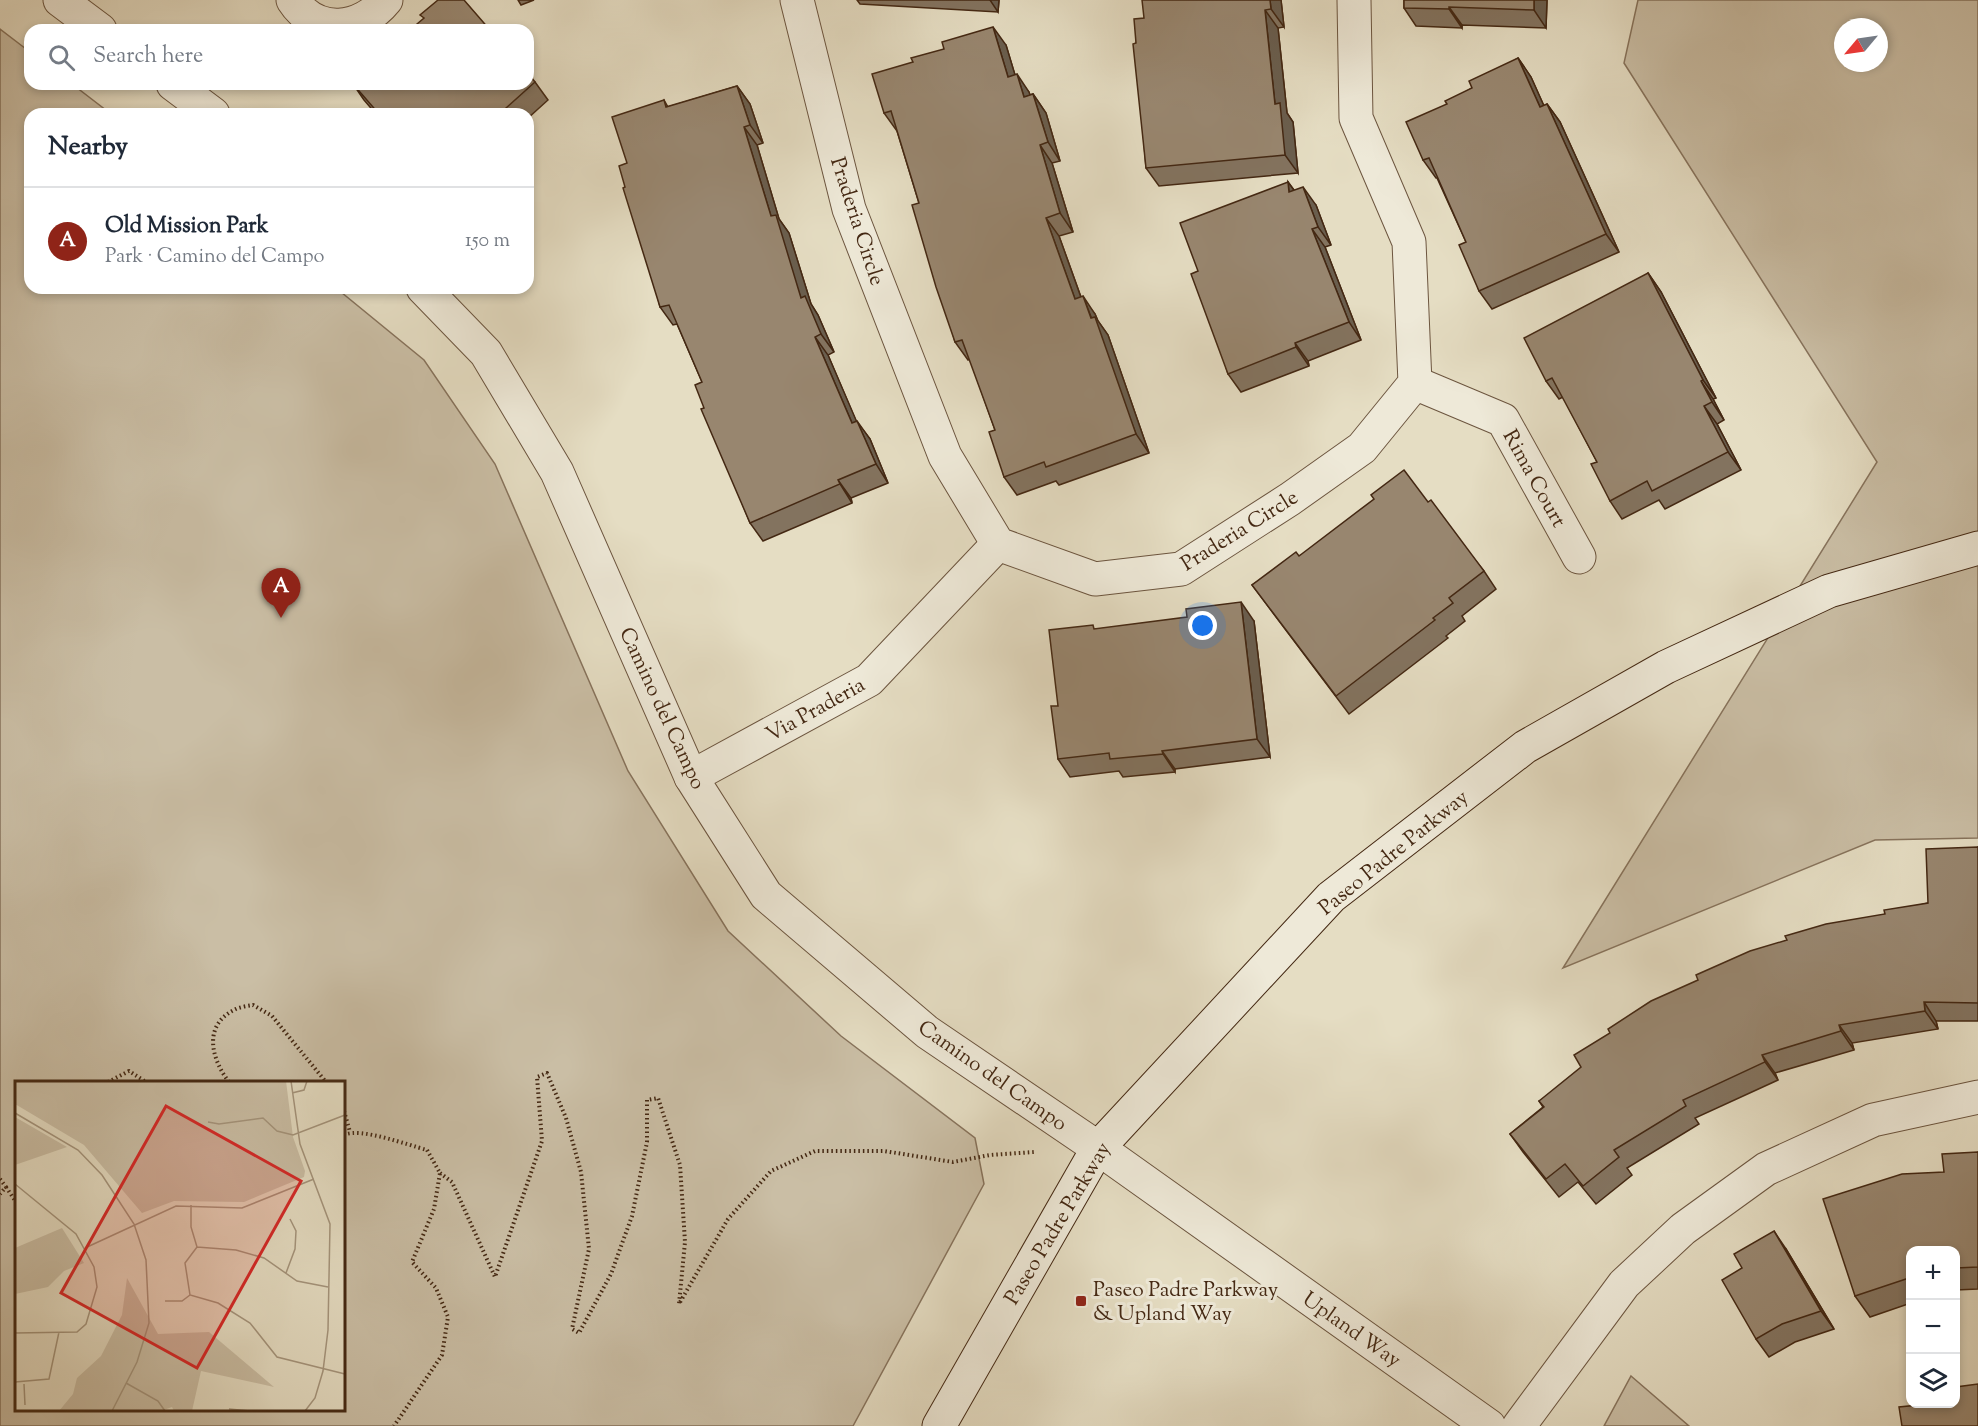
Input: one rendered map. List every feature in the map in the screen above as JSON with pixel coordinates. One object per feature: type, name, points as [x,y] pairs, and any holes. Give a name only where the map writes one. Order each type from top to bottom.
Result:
[{"type":"street","points":[[60,0],[92,24]]},
{"type":"street","points":[[293,0],[308,16],[325,24]]},
{"type":"street","points":[[348,24],[362,21],[386,0]]},
{"type":"street","name":"Praderia Circle","points":[[797,0],[849,209],[945,456],[998,544],[1095,579],[1181,569],[1290,499],[1362,448],[1415,383]]},
{"type":"street","points":[[1354,0],[1356,118],[1409,242],[1415,383]]},
{"type":"street","points":[[181,90],[205,108]]},
{"type":"street","name":"Camino del Campo","points":[[429,294],[486,353],[557,472],[691,777],[766,895],[927,1032],[1098,1148]]},
{"type":"street","name":"Rima Court","points":[[1415,383],[1503,420],[1579,557]]},
{"type":"street","name":"Via Praderia","points":[[691,777],[869,680],[998,544]]},
{"type":"street","name":"Paseo Padre Parkway","points":[[939,1426],[1098,1148],[1331,897],[1525,747],[1666,667],[1829,591],[1978,548]]},
{"type":"street","points":[[1519,1426],[1624,1284],[1683,1229],[1766,1168],[1873,1120],[1978,1097]]},
{"type":"street","name":"Upland Way","points":[[1098,1148],[1489,1426]]},
{"type":"path","points":[[227,1081],[219,1070],[212,1047],[216,1025],[234,1010],[253,1005],[272,1016],[310,1060],[325,1081]]},
{"type":"path","points":[[112,1081],[129,1071],[143,1081]]},
{"type":"path","points":[[345,1135],[350,1132],[383,1137],[427,1150],[440,1173],[452,1182],[495,1277],[542,1141],[537,1077],[547,1073],[566,1118],[581,1173],[589,1249],[572,1329],[579,1333],[611,1274],[632,1216],[647,1142],[647,1100],[658,1098],[680,1165],[685,1242],[679,1305],[728,1219],[771,1171],[815,1151],[884,1151],[953,1162],[990,1155],[1098,1148]]},
{"type":"path","points":[[345,1114],[350,1132]]},
{"type":"path","points":[[394,1426],[442,1355],[448,1317],[436,1288],[412,1262],[434,1209],[440,1173]]},
{"type":"path","points":[[0,1179],[15,1200]]},
{"type":"path","points":[[0,1194],[6,1187]]},
{"type":"shaded area","points":[[1638,0],[1978,0],[1978,838],[1875,840],[1563,968],[1877,462],[1624,63]]},
{"type":"shaded area","points":[[0,29],[24,47],[24,90],[80,90],[103,108],[24,108],[24,294],[343,294],[424,360],[495,464],[628,771],[728,931],[841,1036],[975,1138],[984,1184],[853,1426],[0,1426]]},
{"type":"shaded area","points":[[1631,1376],[1689,1426],[1604,1426]]},
{"type":"building","points":[[438,0],[464,0],[485,24],[417,24],[424,18],[420,15]]},
{"type":"building","points":[[1142,0],[1270,0],[1271,9],[1265,10],[1275,104],[1280,103],[1285,155],[1146,168],[1133,44],[1136,43],[1134,19],[1144,18]]},
{"type":"building","points":[[1404,0],[1534,0],[1534,10],[1404,8]]},
{"type":"building","points":[[993,27],[1008,77],[1017,74],[1024,97],[1033,94],[1048,142],[1040,145],[1060,213],[1046,218],[1075,299],[1083,296],[1091,318],[1095,317],[1136,434],[1046,467],[1044,462],[1004,477],[989,432],[995,430],[962,340],[955,342],[936,287],[912,205],[919,203],[891,111],[884,113],[872,74],[913,62],[911,58],[944,49],[942,42]]},
{"type":"building","points":[[1518,58],[1540,107],[1547,104],[1606,234],[1479,291],[1459,245],[1466,242],[1429,158],[1423,160],[1406,122],[1447,104],[1445,101],[1472,88],[1469,81]]},
{"type":"building","points":[[737,86],[750,125],[744,127],[771,216],[776,215],[801,298],[805,296],[821,334],[815,337],[852,423],[857,421],[876,464],[838,480],[840,484],[750,523],[701,409],[704,408],[695,385],[702,382],[669,305],[660,307],[623,188],[625,187],[619,166],[627,163],[612,117],[664,100],[666,107]]},
{"type":"building","points":[[358,90],[526,90],[506,108],[374,108]]},
{"type":"building","points":[[1288,182],[1289,192],[1303,187],[1318,227],[1312,229],[1349,322],[1295,343],[1296,347],[1228,374],[1191,274],[1198,271],[1180,223]]},
{"type":"building","points":[[1648,273],[1703,380],[1701,381],[1712,402],[1704,406],[1728,452],[1652,491],[1647,481],[1610,501],[1591,464],[1597,462],[1552,378],[1546,381],[1524,338]]},
{"type":"building","points":[[1404,470],[1428,502],[1431,500],[1484,571],[1449,598],[1453,603],[1433,618],[1435,620],[1336,696],[1252,585],[1296,552],[1299,556],[1374,499],[1371,495]]},
{"type":"building","points":[[1241,602],[1257,739],[1162,751],[1163,754],[1110,759],[1109,753],[1058,759],[1051,706],[1058,706],[1049,630],[1093,625],[1094,629],[1187,617],[1186,609]]},
{"type":"building","points":[[1978,847],[1978,1003],[1924,1002],[1925,1011],[1839,1025],[1841,1031],[1762,1055],[1765,1062],[1683,1100],[1686,1106],[1614,1150],[1619,1157],[1583,1186],[1565,1164],[1546,1179],[1510,1134],[1544,1107],[1539,1101],[1581,1067],[1574,1055],[1610,1033],[1608,1029],[1651,1001],[1698,980],[1696,975],[1750,951],[1787,940],[1785,936],[1826,924],[1885,914],[1884,910],[1928,903],[1926,849]]},
{"type":"building","points":[[1978,1152],[1978,1267],[1960,1268],[1960,1246],[1906,1246],[1906,1279],[1855,1296],[1823,1199],[1902,1174],[1944,1172],[1942,1154]]},
{"type":"building","points":[[1774,1231],[1821,1311],[1782,1324],[1756,1339],[1722,1280],[1742,1268],[1734,1254]]},
{"type":"building","points":[[1978,1384],[1978,1426],[1902,1426],[1899,1407],[1960,1408],[1960,1386]]},
{"type":"place","name":"Old Mission Park","points":[[281,618]]},
{"type":"place","name":"Paseo Padre Parkway & Upland Way","points":[[1081,1301]]}]
